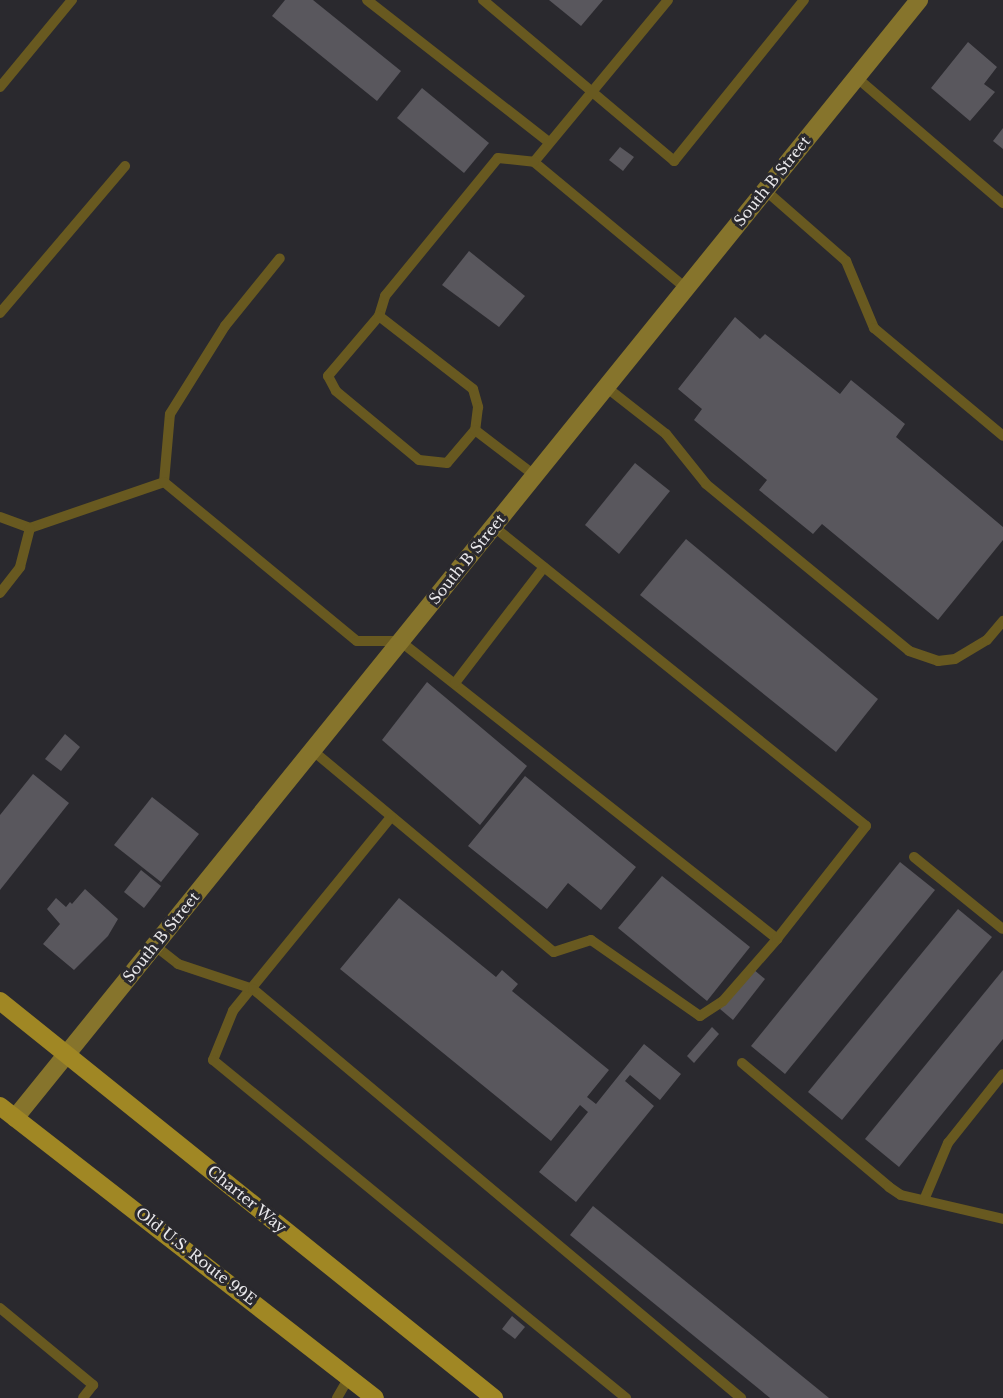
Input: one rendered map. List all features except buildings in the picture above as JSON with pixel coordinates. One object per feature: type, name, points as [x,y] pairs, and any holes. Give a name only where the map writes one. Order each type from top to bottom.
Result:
[{"type":"main road","name":"Charter Way","points":[[0,1001],[494,1398]]},
{"type":"main road","points":[[0,1106],[15,1118]]},
{"type":"main road","name":"Old U.S. Route 99E","points":[[15,1118],[96,1177],[375,1398]]},
{"type":"street","name":"South B Street","points":[[15,1118],[919,0]]},
{"type":"lane","points":[[0,87],[72,0]]},
{"type":"lane","points":[[367,0],[549,142]]},
{"type":"lane","points":[[483,0],[674,161],[805,1]]},
{"type":"lane","points":[[534,162],[666,1]]},
{"type":"lane","points":[[856,77],[1003,203]]},
{"type":"lane","points":[[379,316],[473,389],[478,407],[475,430],[447,463],[419,460],[336,391],[328,376],[379,316],[385,296],[498,158],[534,162],[686,288]]},
{"type":"lane","points":[[0,313],[125,166]]},
{"type":"lane","points":[[765,189],[846,261],[874,328],[1003,436]]},
{"type":"lane","points":[[164,482],[170,414],[225,326],[280,258]]},
{"type":"lane","points":[[606,387],[666,434],[706,484],[909,651],[938,661],[955,659],[987,640],[1003,621]]},
{"type":"lane","points":[[475,430],[534,474]]},
{"type":"lane","points":[[0,517],[30,528],[164,482]]},
{"type":"lane","points":[[164,482],[357,641],[400,641],[777,939]]},
{"type":"lane","points":[[312,750],[554,952],[591,940],[700,1016],[723,1001],[777,939],[866,826],[493,526]]},
{"type":"lane","points":[[0,593],[20,567],[30,528]]},
{"type":"lane","points":[[455,683],[544,567]]},
{"type":"lane","points":[[391,817],[233,1011],[213,1060],[626,1398]]},
{"type":"lane","points":[[914,857],[1003,929]]},
{"type":"lane","points":[[154,945],[178,964],[253,989],[741,1398]]},
{"type":"lane","points":[[742,1063],[889,1187],[924,1200],[1003,1220]]},
{"type":"lane","points":[[924,1200],[948,1143],[1003,1074]]},
{"type":"lane","points":[[0,1308],[93,1385],[83,1398]]},
{"type":"lane","points":[[337,1398],[349,1377]]}]
